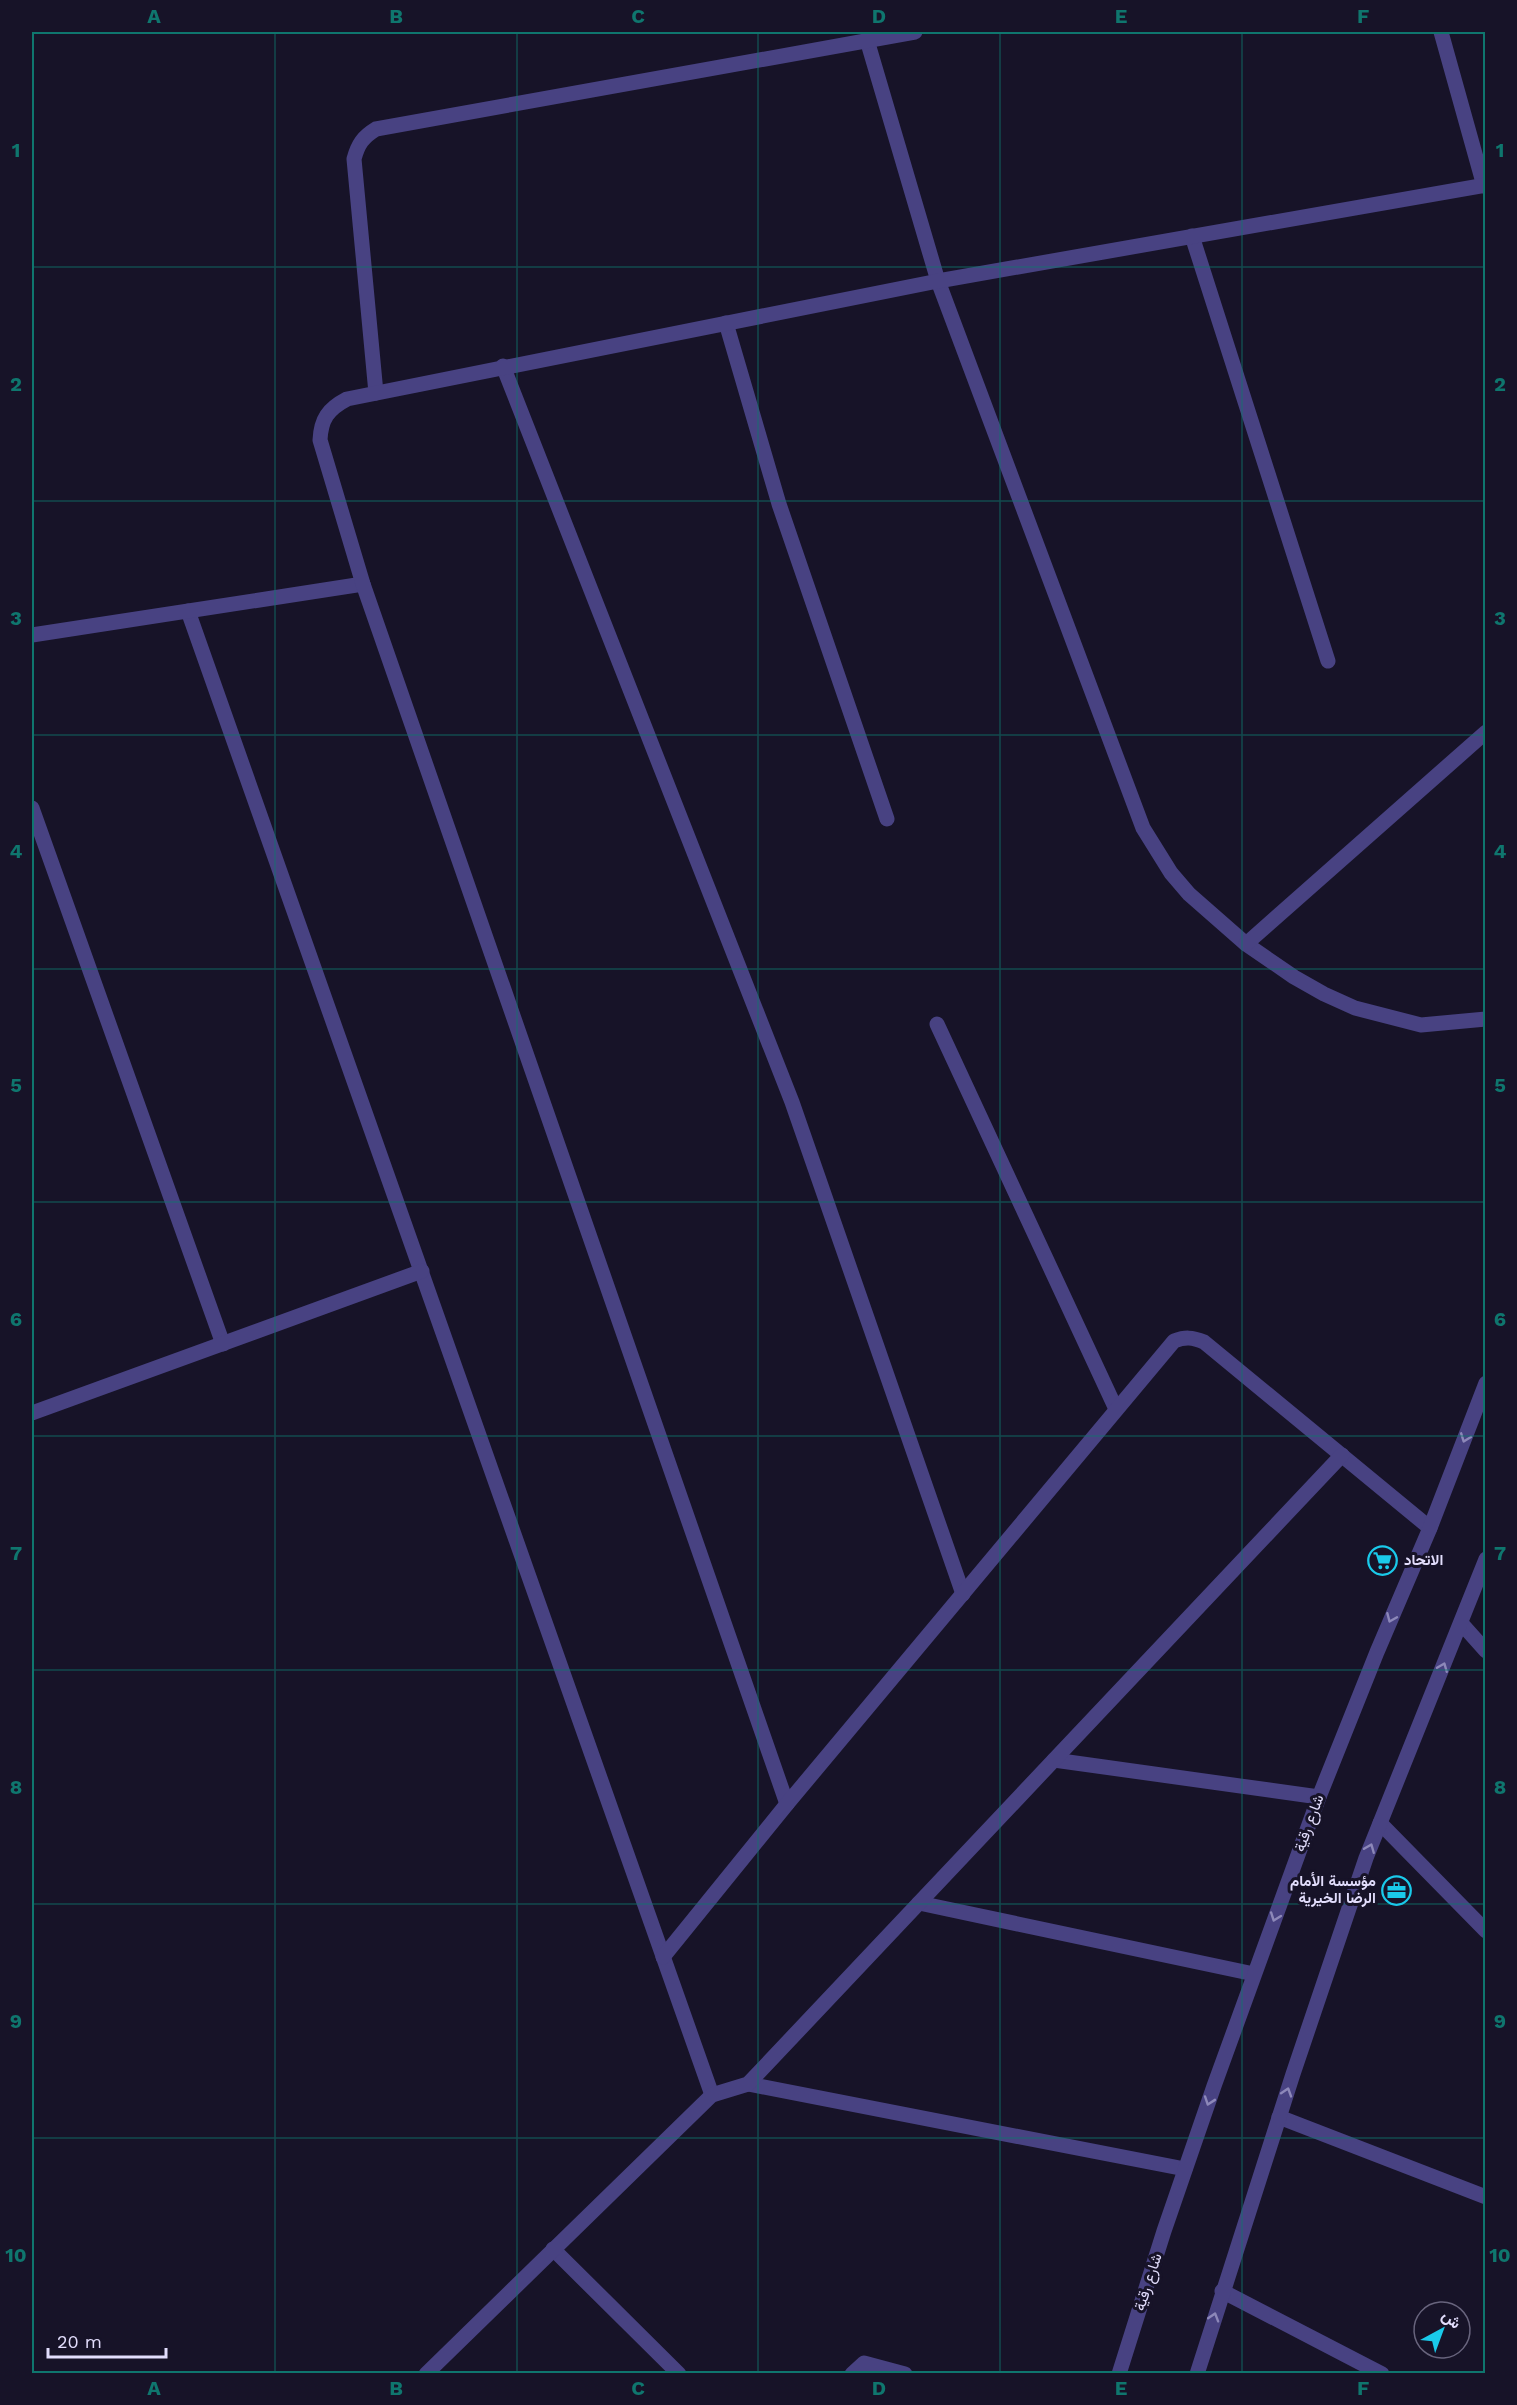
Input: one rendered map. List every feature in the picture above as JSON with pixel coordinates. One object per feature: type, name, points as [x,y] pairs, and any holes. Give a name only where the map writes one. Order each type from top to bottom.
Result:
[{"type":"street","points":[[376,393],[354,159],[357,147],[365,136],[376,129],[915,32]]},
{"type":"street","points":[[787,1804],[363,584],[320,440],[324,417],[333,406],[347,399],[503,366],[938,281],[1485,185],[1441,32]]},
{"type":"street","points":[[867,40],[938,281],[1143,828],[1156,851],[1177,880],[1246,944],[1294,977],[1324,994],[1355,1008],[1421,1025],[1485,1019]]},
{"type":"street","points":[[1192,237],[1328,661]]},
{"type":"street","points":[[726,323],[779,504],[887,819]]},
{"type":"street","points":[[503,366],[792,1102],[963,1594]]},
{"type":"street","points":[[32,635],[363,584]]},
{"type":"street","points":[[188,611],[712,2095]]},
{"type":"street","points":[[1246,944],[1485,732]]},
{"type":"street","points":[[32,808],[223,1344]]},
{"type":"street","points":[[937,1024],[1116,1409]]},
{"type":"street","points":[[32,1413],[422,1271]]},
{"type":"street","points":[[663,1957],[787,1804],[1174,1341],[1195,1338],[1204,1342],[1430,1528]]},
{"type":"street","name":"شارع رقية","points":[[1119,2373],[1185,2169],[1319,1797],[1430,1528],[1485,1383]]},
{"type":"street","points":[[748,2084],[1342,1455]]},
{"type":"street","points":[[1197,2373],[1279,2117],[1366,1858],[1485,1559]]},
{"type":"street","points":[[1461,1623],[1485,1651]]},
{"type":"street","points":[[1053,1760],[1319,1797]]},
{"type":"street","points":[[1380,1823],[1485,1931]]},
{"type":"street","points":[[919,1903],[1254,1974]]},
{"type":"street","points":[[426,2373],[712,2095],[748,2084],[1185,2169]]},
{"type":"street","points":[[1279,2117],[1485,2197]]},
{"type":"street","points":[[553,2249],[679,2373]]},
{"type":"street","points":[[1222,2291],[1382,2373]]},
{"type":"street","points":[[852,2373],[864,2362],[905,2373]]},
{"type":"place","name":"الاتحاد","points":[[1383,1560]]},
{"type":"place","name":"مؤسسة الأمام الرضا الخيرية","points":[[1397,1890]]}]
